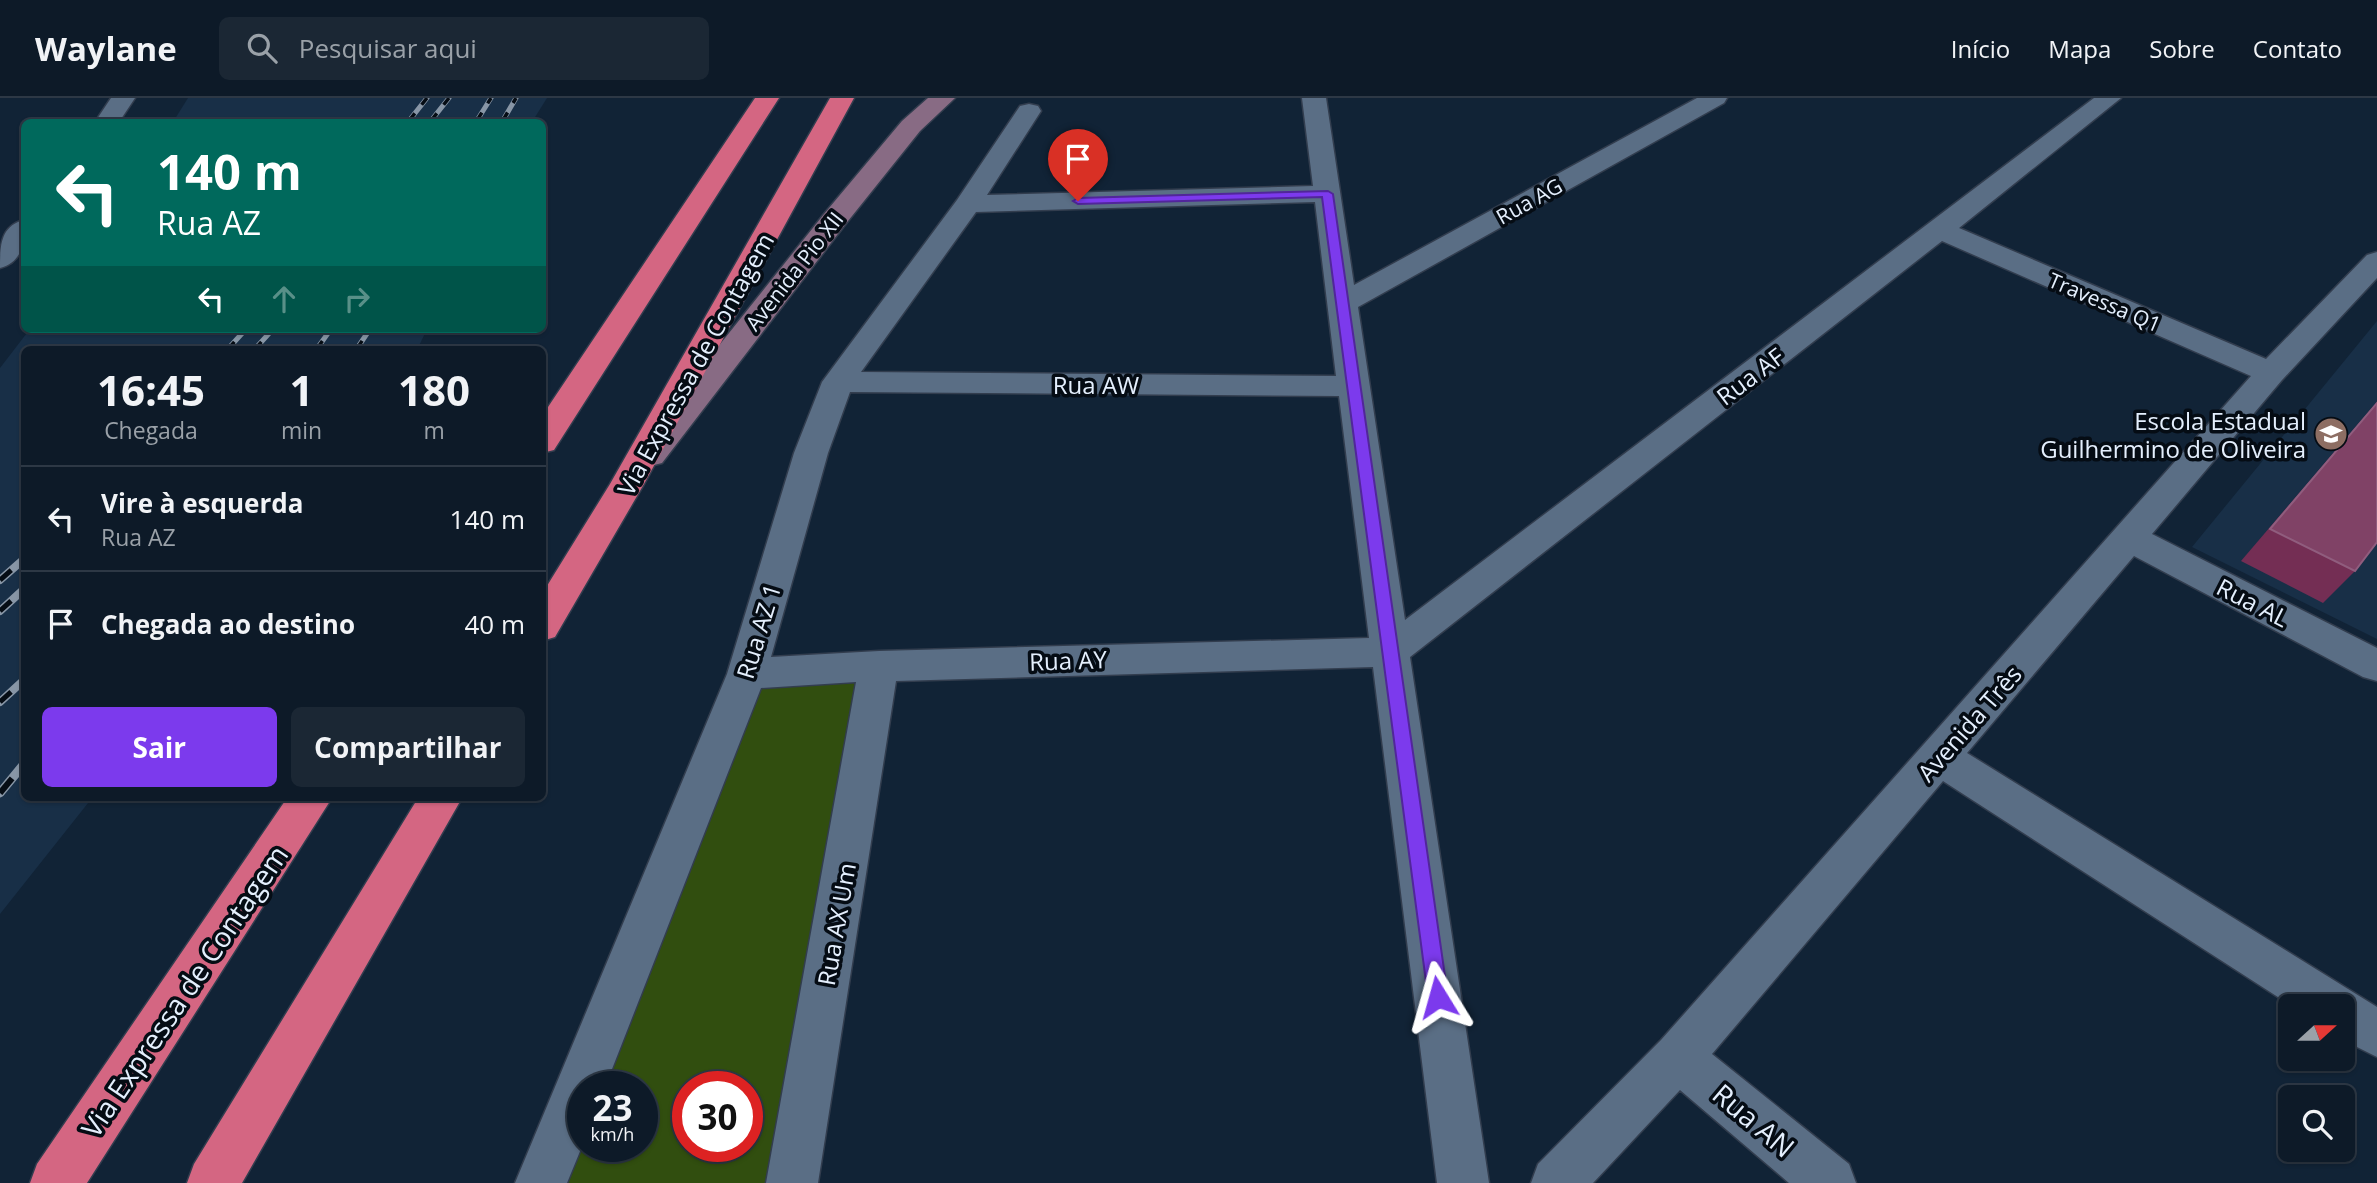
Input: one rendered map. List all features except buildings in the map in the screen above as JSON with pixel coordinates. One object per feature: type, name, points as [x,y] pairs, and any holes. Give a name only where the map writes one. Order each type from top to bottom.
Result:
[{"type":"highway","points":[[546,436],[766,98]]},
{"type":"highway","name":"Via Expressa de Contagem","points":[[546,620],[627,484],[842,98]]},
{"type":"highway","name":"Via Expressa de Contagem","points":[[56,1183],[309,801]]},
{"type":"highway","points":[[213,1183],[439,801]]},
{"type":"main road","name":"Avenida Pio XII","points":[[627,484],[834,220],[911,126],[943,98]]},
{"type":"street","points":[[109,119],[123,98]]},
{"type":"street","points":[[1314,98],[1463,1183]]},
{"type":"street","name":"Rua AG","points":[[1343,303],[1715,98]]},
{"type":"street","name":"Rua AF","points":[[1390,652],[2109,98]]},
{"type":"street","name":"Rua AZ 1","points":[[541,1183],[747,674],[811,453],[838,382],[968,204],[1029,111]]},
{"type":"street","points":[[968,204],[1328,194]]},
{"type":"street","name":"Travessa Q1","points":[[1940,230],[2271,373]]},
{"type":"street","points":[[0,259],[21,232]]},
{"type":"street","name":"Avenida Três","points":[[1557,1183],[1678,1056],[2271,373],[2377,261]]},
{"type":"street","name":"Rua AW","points":[[838,382],[1354,386]]},
{"type":"street","name":"Rua AL","points":[[2128,537],[2377,666]]},
{"type":"street","name":"Rua AY","points":[[747,674],[879,666],[1390,652]]},
{"type":"street","name":"Rua AX Um","points":[[792,1183],[879,666]]},
{"type":"street","points":[[1940,757],[2314,994]]},
{"type":"street","points":[[2356,1021],[2377,1034]]},
{"type":"street","name":"Rua AN","points":[[1678,1056],[1830,1183]]},
{"type":"shaded area","points":[[188,98],[547,98],[534,119],[175,119]]},
{"type":"shaded area","name":"Escola Estadual Guilhermino de Oliveira","points":[[2377,321],[2377,639],[2192,547]]},
{"type":"shaded area","points":[[27,333],[425,333],[419,346],[21,346],[21,801],[90,801],[0,914],[0,368]]},
{"type":"green space","points":[[876,669],[786,1183],[548,1183],[567,1137],[567,1162],[658,1162],[658,1071],[595,1071],[760,673]]},
{"type":"railway","points":[[410,119],[427,98]]},
{"type":"railway","points":[[432,119],[449,98]]},
{"type":"railway","points":[[478,119],[491,98]]},
{"type":"railway","points":[[504,119],[516,98]]},
{"type":"railway","points":[[231,346],[242,333]]},
{"type":"railway","points":[[258,346],[269,333]]},
{"type":"railway","points":[[319,346],[328,333]]},
{"type":"railway","points":[[359,346],[367,333]]},
{"type":"railway","points":[[0,580],[21,562]]},
{"type":"railway","points":[[0,611],[21,592]]},
{"type":"railway","points":[[0,702],[21,683]]},
{"type":"railway","points":[[0,793],[21,768]]},
{"type":"place","name":"Escola Estadual Guilhermino de Oliveira","points":[[2331,434]]},
{"type":"route","points":[[1078,201],[1328,194],[1438,997]]}]
